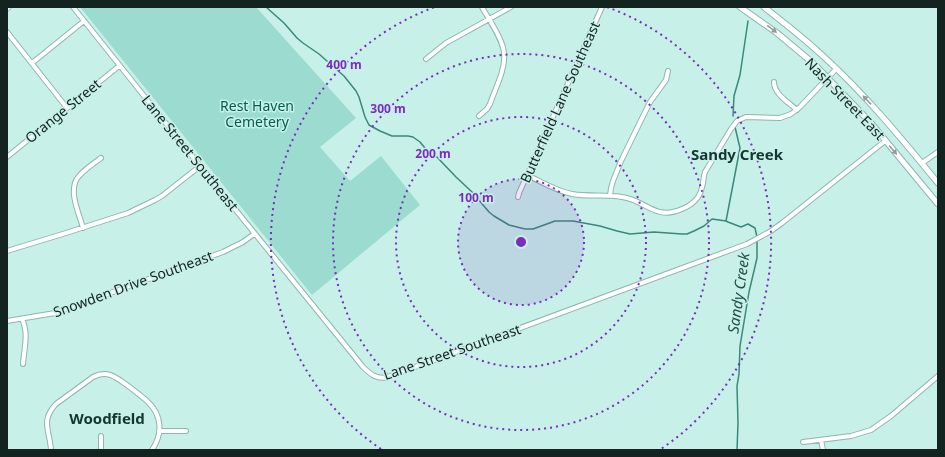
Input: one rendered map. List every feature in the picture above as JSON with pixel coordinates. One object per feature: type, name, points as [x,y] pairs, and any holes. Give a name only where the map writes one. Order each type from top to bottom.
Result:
[{"type":"main road","name":"Nash Street East","points":[[740,7],[748,9],[814,64],[871,123],[938,204]]},
{"type":"main road","name":"Nash Street East","points":[[764,7],[802,37],[867,100],[938,183]]},
{"type":"street","name":"Lane Street Southeast","points":[[73,7],[254,234],[363,367],[375,377],[379,378],[385,378],[738,248],[755,240],[782,223],[885,140]]},
{"type":"street","points":[[479,116],[490,104],[504,60],[501,42],[482,7]]},
{"type":"street","points":[[426,60],[446,43],[511,7]]},
{"type":"street","name":"Butterfield Lane Southeast","points":[[518,197],[602,7]]},
{"type":"street","points":[[32,63],[84,21]]},
{"type":"street","points":[[7,32],[67,108]]},
{"type":"street","name":"Orange Street","points":[[7,157],[120,66]]},
{"type":"street","points":[[527,176],[560,191],[571,194],[622,197],[634,200],[654,210],[664,213],[683,209],[693,203],[699,195],[702,189],[705,172],[731,128],[737,121],[749,116],[780,118],[791,114],[797,110],[836,69]]},
{"type":"street","points":[[610,196],[613,181],[621,161],[650,102],[666,80],[668,71]]},
{"type":"street","points":[[774,82],[774,86],[777,91],[797,110]]},
{"type":"street","points":[[922,163],[938,152]]},
{"type":"street","points":[[83,228],[74,194],[74,184],[79,176],[101,158]]},
{"type":"street","points":[[7,251],[128,213],[155,200],[200,166]]},
{"type":"street","name":"Snowden Drive Southeast","points":[[7,321],[55,313],[223,252],[243,242],[254,234]]},
{"type":"street","points":[[22,319],[25,325],[26,334],[22,364]]},
{"type":"street","points":[[51,450],[47,422],[48,415],[53,407],[93,377],[101,374],[110,374],[148,401],[153,407],[160,431],[157,442],[152,450]]},
{"type":"street","points":[[803,442],[858,434],[871,430],[891,416],[938,376]]},
{"type":"street","points":[[160,431],[186,430]]},
{"type":"street","points":[[100,450],[101,436]]},
{"type":"street","points":[[821,440],[822,450]]},
{"type":"green space","name":"Rest Haven Cemetery","points":[[80,7],[256,7],[356,118],[320,147],[350,181],[381,156],[420,205],[312,295]]},
{"type":"waterway","name":"Sandy Creek","points":[[266,7],[284,23],[297,38],[319,54],[344,76],[356,91],[369,125],[392,136],[413,137],[435,155],[472,192],[489,212],[509,225],[525,229],[533,229],[555,221],[573,221],[630,234],[654,232],[687,234],[704,226],[712,219],[726,221],[741,227],[748,224],[755,228],[757,237]]},
{"type":"waterway","points":[[733,116],[734,96],[740,75],[748,21]]},
{"type":"waterway","points":[[726,221],[740,148],[735,127]]},
{"type":"waterway","name":"Sandy Creek","points":[[737,450],[737,386],[740,346],[749,292],[757,258],[757,241]]},
{"type":"district","name":"Sandy Creek","points":[[737,155]]},
{"type":"district","name":"Woodfield","points":[[107,419]]}]
